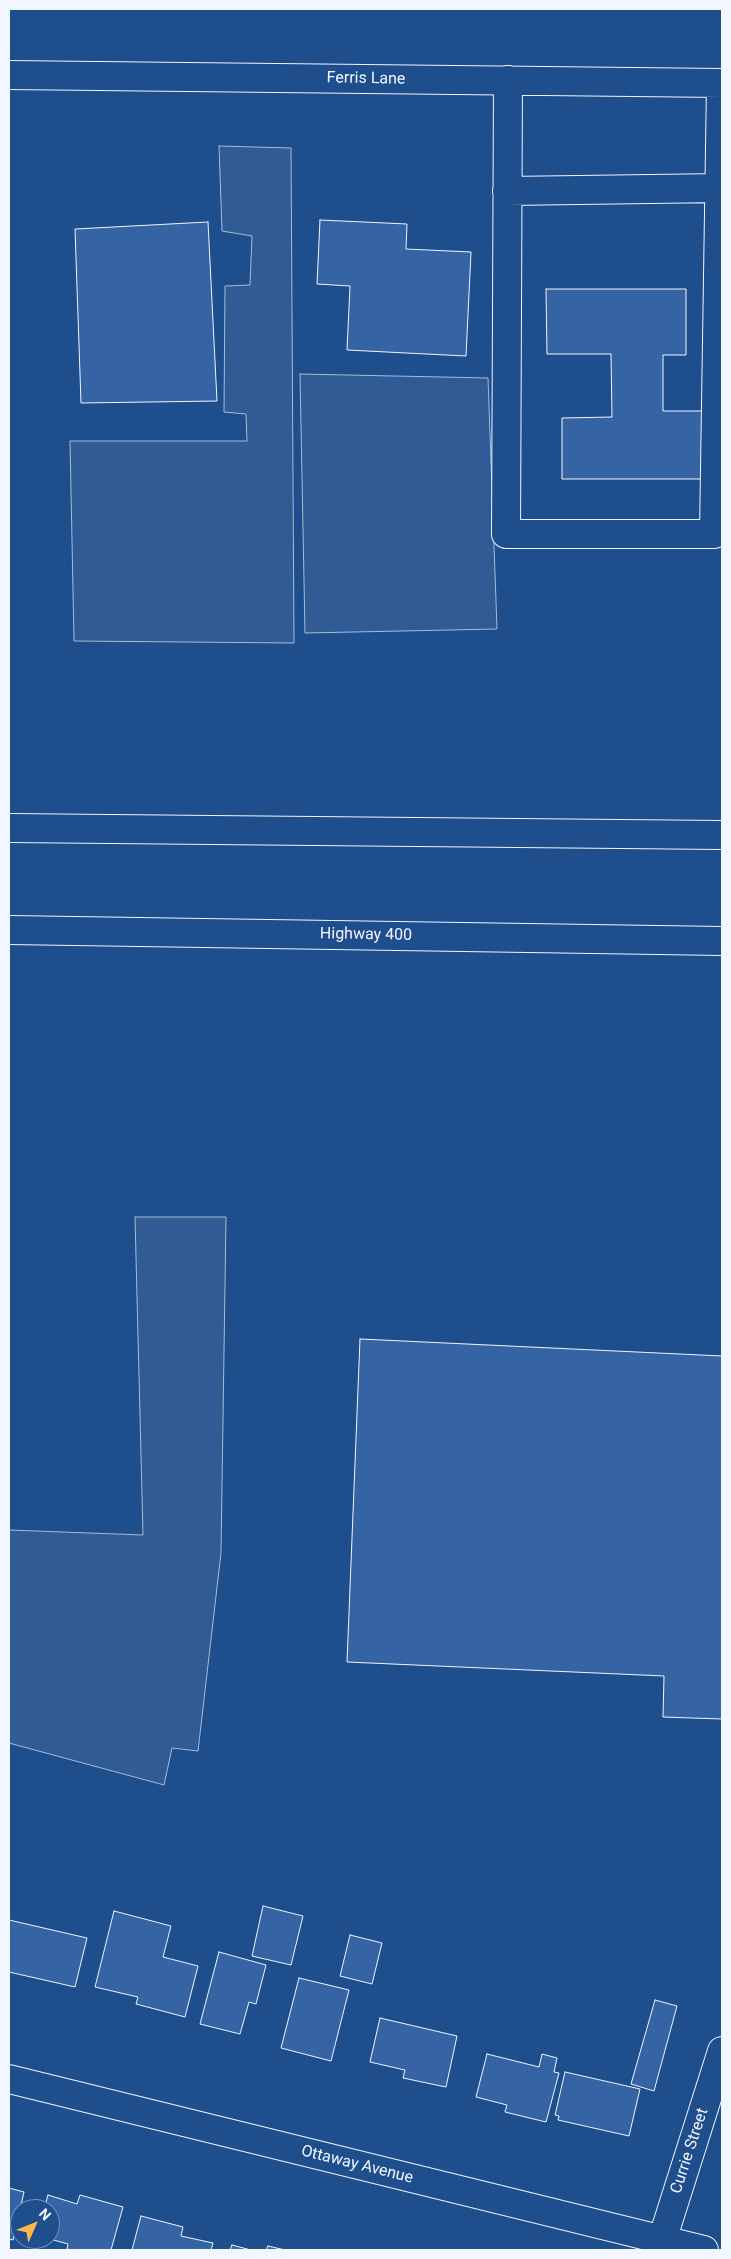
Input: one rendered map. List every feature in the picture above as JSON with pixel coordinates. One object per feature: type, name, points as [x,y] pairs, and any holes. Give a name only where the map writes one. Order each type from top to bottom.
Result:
[{"type":"main road","name":"Ferris Lane","points":[[9,76],[722,83]]},
{"type":"main road","points":[[508,80],[506,534],[714,534],[719,459],[722,83]]},
{"type":"main road","points":[[507,191],[721,188]]},
{"type":"main road","points":[[9,828],[722,836]]},
{"type":"main road","name":"Highway 400","points":[[9,930],[722,941]]},
{"type":"main road","name":"Currie Street","points":[[660,2245],[722,2051]]},
{"type":"main road","name":"Ottaway Avenue","points":[[9,2078],[660,2245],[704,2250]]},
{"type":"shaded area","points":[[219,146],[291,148],[294,643],[74,641],[70,441],[247,441],[246,414],[224,412],[225,286],[250,285],[252,236],[222,231]]},
{"type":"shaded area","points":[[300,374],[488,378],[497,629],[305,633]]},
{"type":"shaded area","points":[[135,1217],[226,1217],[221,1553],[198,1751],[172,1748],[164,1785],[9,1743],[9,1530],[143,1535]]},
{"type":"building","points":[[320,220],[407,224],[406,249],[471,252],[466,356],[347,350],[350,286],[317,284]]},
{"type":"building","points":[[208,222],[217,401],[81,403],[75,229]]},
{"type":"building","points":[[546,289],[686,289],[686,355],[663,355],[663,411],[706,411],[707,479],[562,479],[562,418],[612,417],[611,354],[547,354]]},
{"type":"building","points":[[360,1339],[722,1356],[722,1719],[663,1717],[664,1676],[347,1662]]},
{"type":"building","points":[[263,1906],[303,1916],[291,1965],[252,1956]]},
{"type":"building","points":[[114,1911],[171,1926],[163,1957],[198,1966],[185,2017],[136,2004],[138,1997],[95,1987]]},
{"type":"building","points":[[9,1920],[87,1938],[75,1987],[9,1972]]},
{"type":"building","points":[[350,1935],[382,1943],[372,1984],[340,1976]]},
{"type":"building","points":[[219,1952],[266,1965],[256,2004],[249,2002],[240,2034],[200,2024]]},
{"type":"building","points":[[299,1978],[349,1990],[331,2061],[281,2048]]},
{"type":"building","points":[[655,2000],[677,2006],[654,2091],[631,2084]]},
{"type":"building","points":[[380,2018],[457,2036],[446,2087],[403,2078],[405,2070],[370,2062]]},
{"type":"building","points":[[487,2054],[539,2067],[542,2054],[557,2058],[554,2072],[559,2073],[546,2122],[505,2112],[507,2105],[476,2097]]},
{"type":"building","points":[[565,2072],[640,2089],[629,2136],[558,2120],[559,2116],[555,2115]]},
{"type":"building","points":[[9,2188],[24,2192],[22,2199],[10,2199],[9,2239]]},
{"type":"building","points":[[48,2195],[77,2204],[80,2195],[123,2207],[111,2250],[67,2249],[68,2244],[60,2242],[60,2199],[47,2199]]},
{"type":"building","points":[[141,2216],[183,2227],[181,2236],[213,2243],[211,2250],[132,2250]]},
{"type":"building","points":[[232,2245],[251,2250],[230,2250]]},
{"type":"building","points":[[268,2246],[285,2250],[266,2250]]}]
